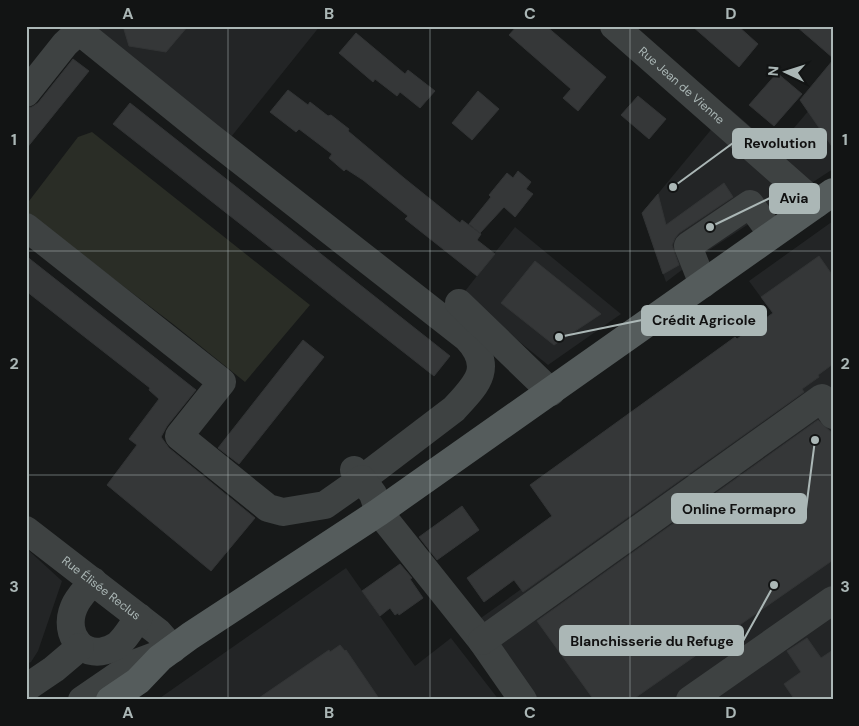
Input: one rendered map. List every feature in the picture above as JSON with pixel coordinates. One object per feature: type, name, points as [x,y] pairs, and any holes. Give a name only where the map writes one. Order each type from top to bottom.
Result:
[{"type":"main road","points":[[110,700],[138,681],[160,658],[198,631],[379,512],[824,198]]},
{"type":"street","name":"Rue Jean de Vienne","points":[[614,26],[824,198]]},
{"type":"street","points":[[26,93],[65,44],[78,31],[467,338],[475,346],[481,358],[481,374],[467,395],[454,409],[358,474],[325,505],[283,512],[268,508],[179,436],[222,382],[26,227]]},
{"type":"street","points":[[703,284],[688,246],[750,204],[772,234]]},
{"type":"street","points":[[459,303],[551,392]]},
{"type":"street","points":[[482,641],[829,400]]},
{"type":"street","points":[[358,474],[373,494],[379,512],[482,641],[523,700]]},
{"type":"street","name":"Rue Élisée Reclus","points":[[26,530],[158,632],[173,649]]},
{"type":"street","points":[[93,581],[75,606],[70,623],[72,636],[80,647],[91,651],[104,651],[116,647],[139,617]]},
{"type":"street","points":[[690,700],[833,600]]},
{"type":"street","points":[[26,688],[54,669],[80,647]]},
{"type":"street","points":[[82,700],[136,663],[173,649]]},
{"type":"shaded area","points":[[95,26],[320,26],[231,137],[96,30]]},
{"type":"shaded area","points":[[833,82],[833,169],[703,254],[666,282],[642,213],[729,108],[776,149]]},
{"type":"shaded area","points":[[92,132],[310,305],[245,382],[173,324],[27,213],[26,205],[78,137]]},
{"type":"shaded area","points":[[833,221],[833,700],[534,700],[478,620],[819,377],[749,281]]},
{"type":"shaded area","points":[[515,227],[621,314],[548,365],[462,295]]},
{"type":"shaded area","points":[[26,548],[62,581],[38,651],[31,662],[26,664]]},
{"type":"shaded area","points":[[346,568],[415,666],[451,638],[499,700],[157,700]]},
{"type":"building","points":[[123,26],[188,26],[166,52],[129,46]]},
{"type":"building","points":[[517,26],[546,26],[606,77],[578,111],[563,98],[571,89],[509,35]]},
{"type":"building","points":[[692,26],[738,26],[758,44],[739,67]]},
{"type":"building","points":[[796,26],[833,26],[833,58]]},
{"type":"building","points":[[356,33],[405,74],[408,70],[435,91],[420,108],[400,92],[397,96],[375,79],[373,82],[339,53]]},
{"type":"building","points":[[73,59],[89,71],[26,149],[26,108],[38,103]]},
{"type":"building","points":[[833,60],[833,148],[800,100]]},
{"type":"building","points":[[777,73],[802,94],[774,126],[749,105]]},
{"type":"building","points":[[288,90],[308,105],[310,102],[328,116],[331,115],[460,223],[462,220],[481,234],[477,240],[495,254],[477,276],[405,219],[408,216],[363,180],[346,169],[344,171],[329,158],[332,154],[299,129],[296,132],[270,112]]},
{"type":"building","points":[[478,91],[499,109],[472,140],[452,123]]},
{"type":"building","points":[[638,96],[666,119],[649,139],[621,115]]},
{"type":"building","points":[[130,103],[450,356],[434,376],[113,124]]},
{"type":"building","points":[[518,171],[531,182],[526,189],[533,194],[515,217],[504,207],[480,233],[469,224],[491,197],[489,195],[507,173],[513,178]]},
{"type":"building","points":[[724,183],[733,197],[679,233],[672,245],[679,265],[663,274],[642,213],[658,194],[666,225]]},
{"type":"building","points":[[26,256],[196,390],[167,426],[161,437],[169,448],[255,518],[211,571],[107,485],[137,445],[129,439],[159,399],[149,390],[150,388],[26,291]]},
{"type":"building","points":[[819,256],[833,276],[833,364],[802,389],[804,392],[523,592],[514,580],[484,602],[467,578],[552,516],[530,485],[735,337],[737,339],[773,313],[761,297]]},
{"type":"building","points":[[535,261],[601,314],[554,345],[501,303]]},
{"type":"building","points":[[303,340],[324,357],[239,464],[218,448]]},
{"type":"building","points":[[818,420],[833,434],[833,560],[632,700],[594,700],[537,621]]},
{"type":"building","points":[[462,506],[479,530],[437,560],[419,537]]},
{"type":"building","points":[[400,564],[412,578],[410,579],[423,598],[399,615],[398,613],[395,615],[390,608],[380,616],[362,591]]},
{"type":"building","points":[[807,638],[821,658],[833,650],[833,700],[795,700],[784,684],[801,672],[787,651]]},
{"type":"building","points":[[340,645],[346,650],[380,700],[256,700],[329,650],[330,652]]},
{"type":"place","name":"Revolution","points":[[673,187]]},
{"type":"place","name":"Avia","points":[[710,227]]},
{"type":"place","name":"Crédit Agricole","points":[[559,337]]},
{"type":"place","name":"Online Formapro","points":[[815,440]]},
{"type":"place","name":"Blanchisserie du Refuge","points":[[774,585]]}]
